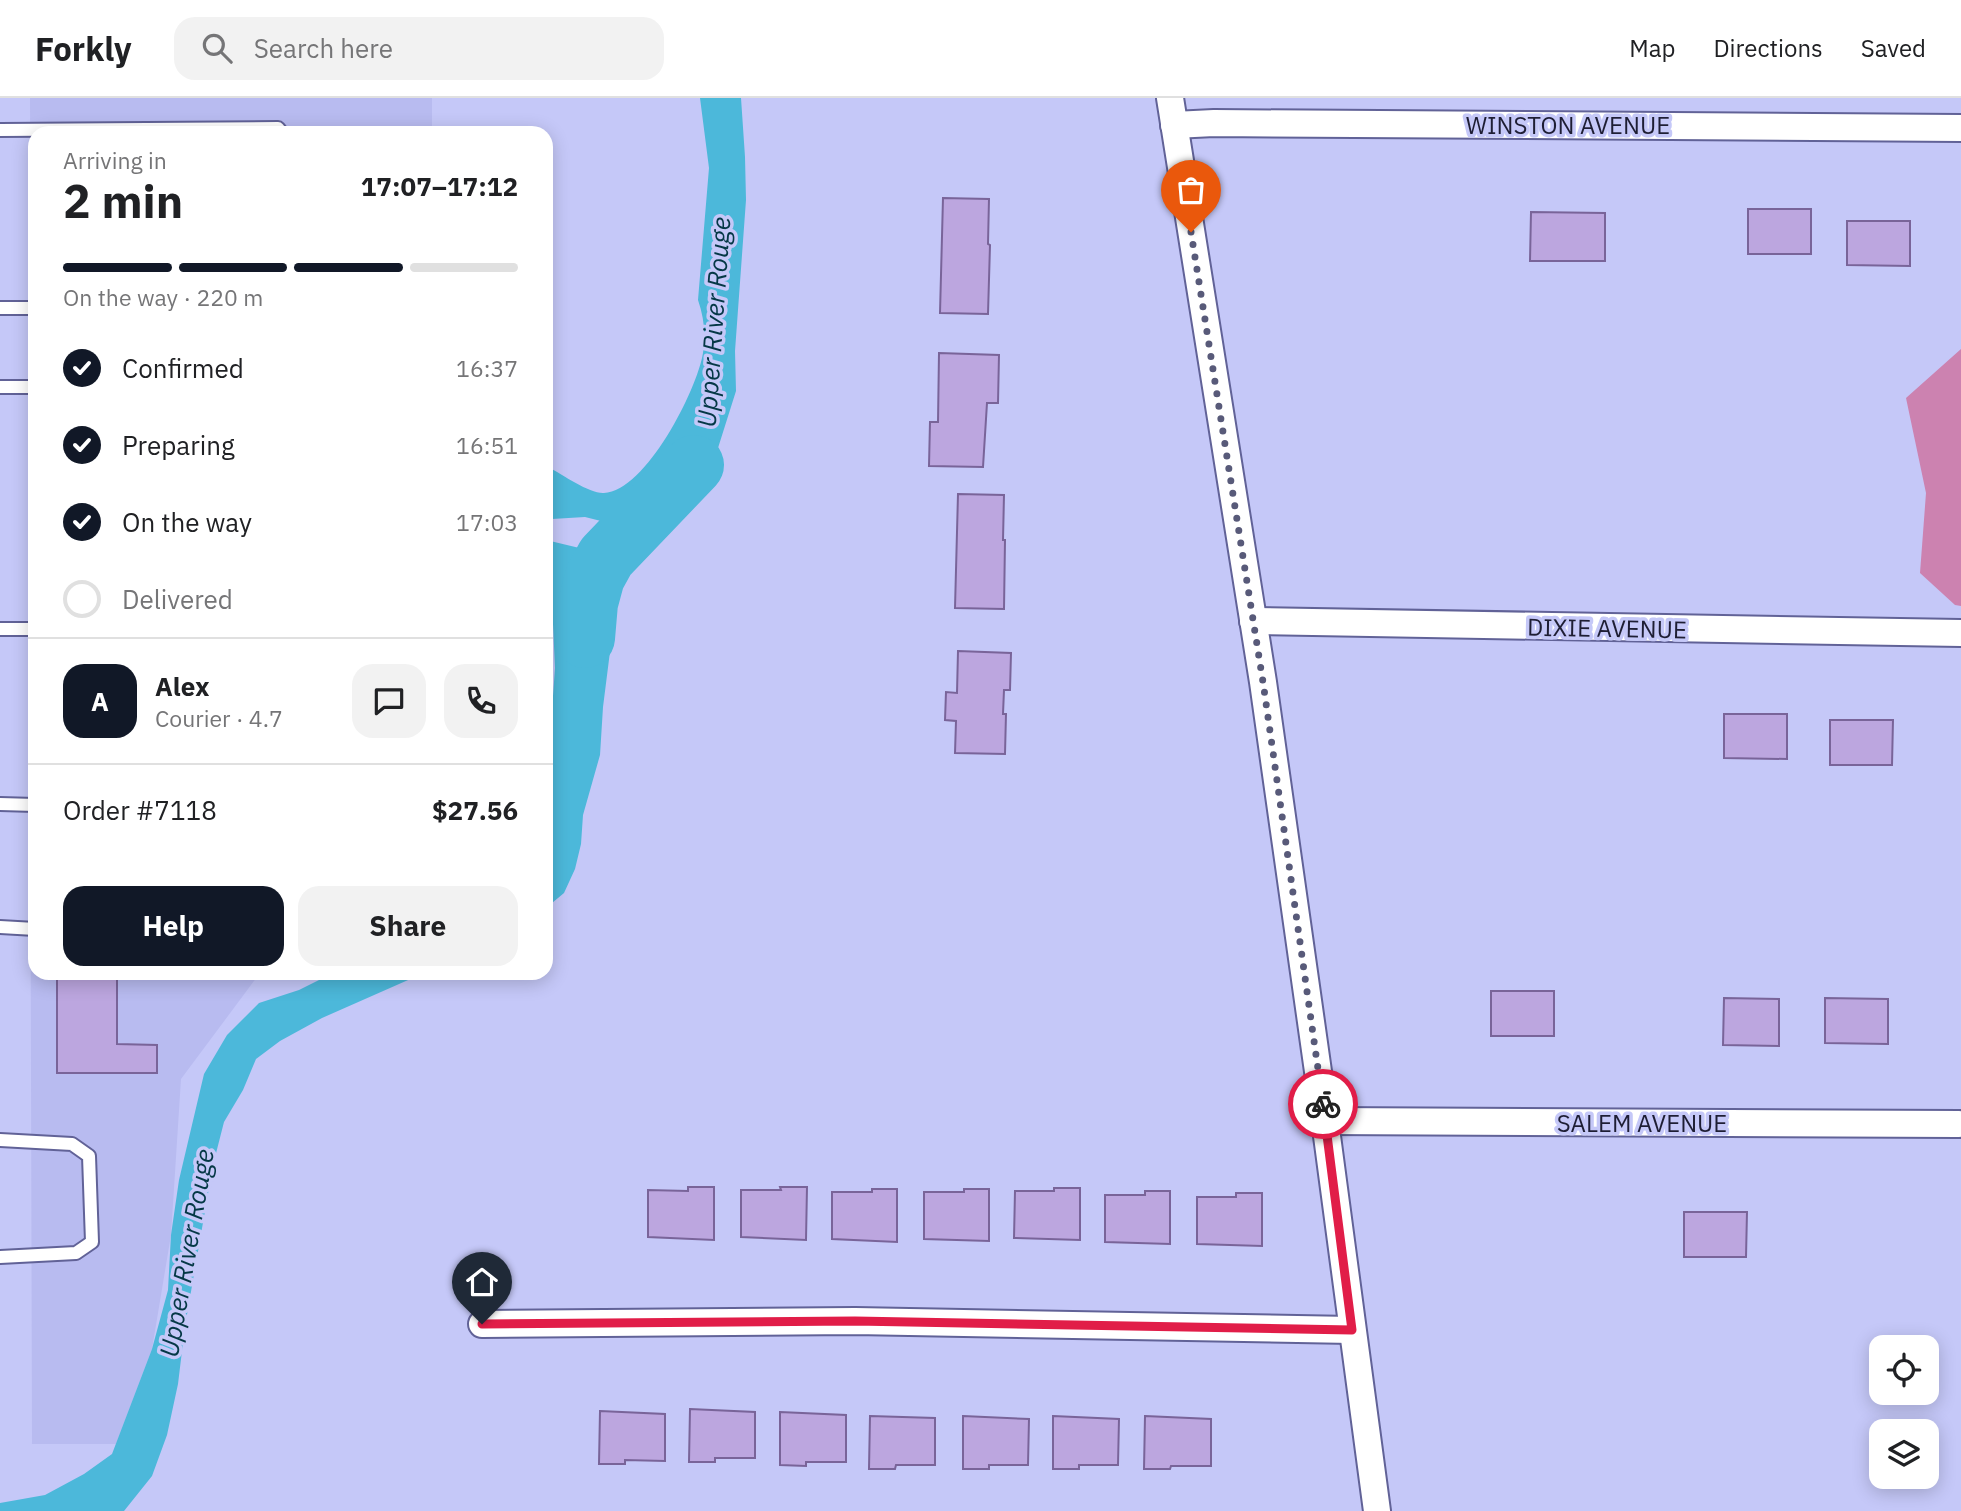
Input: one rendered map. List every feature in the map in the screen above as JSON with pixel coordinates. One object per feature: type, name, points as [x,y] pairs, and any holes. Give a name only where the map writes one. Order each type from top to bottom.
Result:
[{"type":"street","points":[[1170,98],[1253,621],[1325,1121],[1377,1511]]},
{"type":"street","name":"WINSTON AVENUE","points":[[1174,125],[1227,123],[1961,128]]},
{"type":"street","name":"DIXIE AVENUE","points":[[1253,621],[1961,633]]},
{"type":"street","name":"SALEM AVENUE","points":[[1325,1121],[1959,1124]]},
{"type":"street","points":[[482,1324],[855,1321],[1352,1330]]},
{"type":"lane","points":[[0,130],[28,130]]},
{"type":"lane","points":[[0,308],[28,308]]},
{"type":"lane","points":[[0,387],[28,387]]},
{"type":"lane","points":[[0,629],[28,629]]},
{"type":"lane","points":[[0,804],[28,805]]},
{"type":"lane","points":[[0,927],[28,929]]},
{"type":"lane","points":[[0,1140],[72,1144],[89,1156],[92,1242],[76,1253],[0,1257]]},
{"type":"shaded area","points":[[30,98],[432,98],[432,126],[30,126]]},
{"type":"shaded area","points":[[1961,349],[1961,606],[1955,605],[1920,573],[1926,493],[1906,398]]},
{"type":"shaded area","points":[[31,980],[255,980],[181,1079],[171,1235],[152,1349],[116,1444],[32,1444]]},
{"type":"water","points":[[700,98],[741,98],[746,200],[735,351],[736,391],[718,448],[692,495],[652,521],[617,525],[585,517],[553,519],[553,470],[598,492],[620,488],[652,458],[691,390],[703,353],[703,319],[698,300],[709,168]]},
{"type":"water","points":[[553,542],[592,551],[611,567],[616,585],[600,755],[583,815],[581,844],[575,869],[564,893],[553,902],[553,696]]},
{"type":"water","points":[[319,980],[408,980],[322,1018],[280,1041],[256,1059],[243,1090],[224,1122],[213,1165],[185,1326],[178,1384],[167,1435],[152,1476],[124,1511],[0,1511],[0,1503],[45,1495],[84,1474],[112,1454],[152,1349],[168,1290],[171,1235],[179,1180],[204,1074],[227,1035],[259,1003],[299,990]]},
{"type":"building","points":[[943,198],[989,199],[988,314],[940,313]]},
{"type":"building","points":[[1748,209],[1811,209],[1811,254],[1748,254]]},
{"type":"building","points":[[1531,212],[1605,213],[1605,261],[1530,261]]},
{"type":"building","points":[[1847,221],[1910,221],[1910,266],[1847,265]]},
{"type":"building","points":[[939,353],[999,355],[998,403],[987,403],[983,467],[929,466],[930,422],[938,422]]},
{"type":"building","points":[[958,494],[1004,495],[1004,609],[955,608]]},
{"type":"building","points":[[958,651],[1011,653],[1010,690],[1004,690],[1005,754],[955,753],[956,721],[945,720],[946,692],[957,693]]},
{"type":"building","points":[[1724,714],[1787,714],[1787,759],[1724,758]]},
{"type":"building","points":[[1830,720],[1893,720],[1892,765],[1830,765]]},
{"type":"building","points":[[57,980],[117,980],[117,1044],[157,1045],[157,1073],[57,1073]]},
{"type":"building","points":[[1491,991],[1554,991],[1554,1036],[1491,1036]]},
{"type":"building","points":[[1724,998],[1779,999],[1779,1046],[1723,1045]]},
{"type":"building","points":[[1825,998],[1888,999],[1888,1044],[1825,1043]]},
{"type":"building","points":[[688,1187],[714,1187],[714,1240],[648,1237],[648,1190],[688,1191]]},
{"type":"building","points":[[780,1187],[807,1187],[806,1240],[741,1237],[741,1190],[781,1190]]},
{"type":"building","points":[[1054,1188],[1080,1188],[1080,1240],[1014,1238],[1015,1191],[1054,1191]]},
{"type":"building","points":[[872,1189],[897,1189],[897,1242],[832,1239],[832,1192],[872,1192]]},
{"type":"building","points":[[964,1189],[989,1189],[989,1241],[924,1239],[924,1192],[964,1192]]},
{"type":"building","points":[[1145,1191],[1170,1191],[1170,1244],[1105,1242],[1105,1195],[1145,1195]]},
{"type":"building","points":[[1236,1193],[1262,1193],[1262,1246],[1197,1244],[1197,1197],[1236,1197]]},
{"type":"building","points":[[1684,1212],[1747,1212],[1746,1257],[1684,1257]]},
{"type":"building","points":[[690,1409],[755,1412],[755,1458],[715,1458],[715,1462],[689,1462]]},
{"type":"building","points":[[600,1411],[665,1414],[665,1461],[625,1460],[625,1464],[599,1464]]},
{"type":"building","points":[[780,1412],[846,1415],[846,1462],[806,1462],[806,1466],[780,1465]]},
{"type":"building","points":[[870,1416],[935,1418],[935,1465],[896,1465],[895,1469],[869,1469]]},
{"type":"building","points":[[963,1416],[1029,1419],[1028,1465],[989,1465],[989,1469],[963,1469]]},
{"type":"building","points":[[1053,1416],[1119,1419],[1118,1465],[1079,1465],[1079,1469],[1053,1469]]},
{"type":"building","points":[[1145,1416],[1211,1419],[1211,1466],[1144,1469]]},
{"type":"waterway","name":"Upper River Rouge","points":[[585,638],[588,603],[595,577],[606,557],[694,465]]},
{"type":"way so far","points":[[1191,232],[1263,682],[1323,1104]]},
{"type":"route","points":[[482,1324],[855,1321],[1352,1330],[1323,1104]]}]
